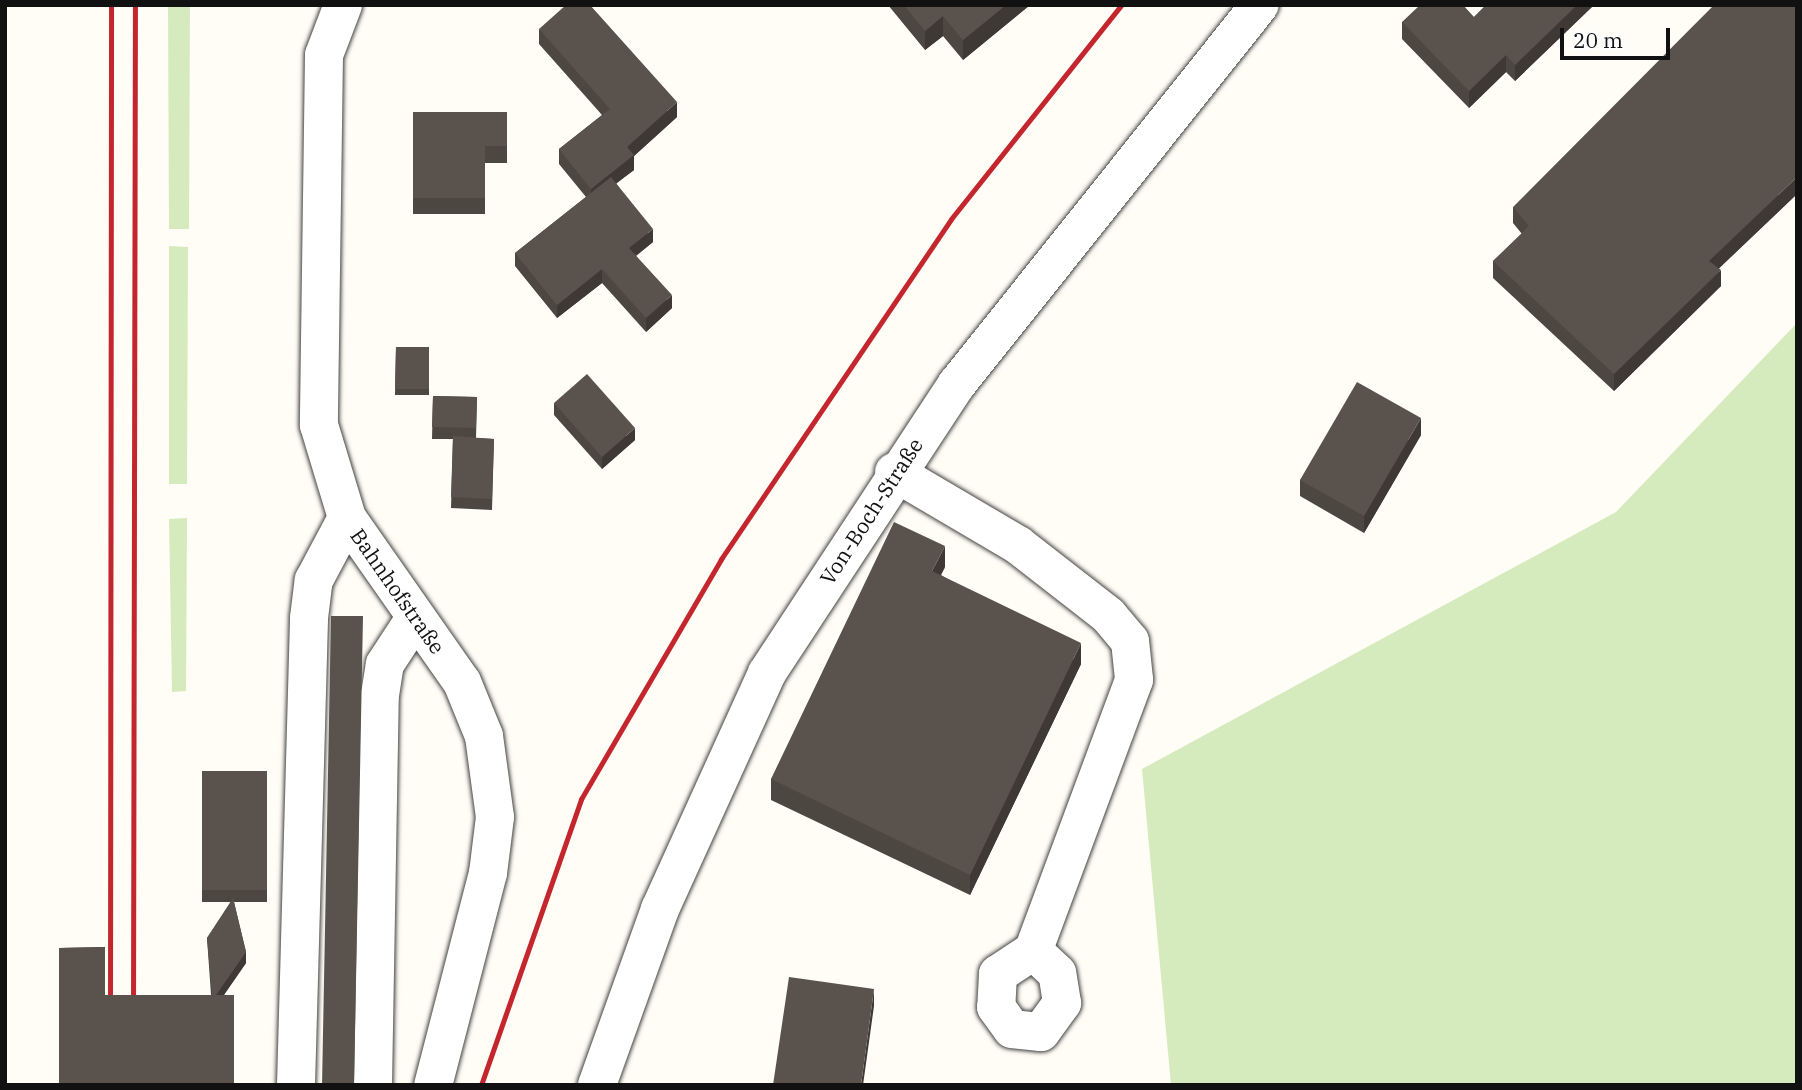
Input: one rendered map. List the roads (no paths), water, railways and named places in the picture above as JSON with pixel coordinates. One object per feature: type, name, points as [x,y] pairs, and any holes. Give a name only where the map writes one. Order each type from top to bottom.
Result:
[{"type":"street","points":[[324,5],[324,55]]},
{"type":"street","name":"Bahnhofstraße","points":[[343,5],[324,55],[318,425],[347,518],[462,682],[481,728],[495,817],[488,873],[433,1085]]},
{"type":"street","name":"Von-Boch-Straße","points":[[597,1085],[660,909],[767,673],[894,472],[966,373],[1260,5]]},
{"type":"street","points":[[894,472],[1018,545],[1108,615],[1130,641],[1134,680],[1033,951]]},
{"type":"street","points":[[296,1085],[309,618],[314,580],[347,518]]},
{"type":"street","points":[[373,1085],[380,695],[385,664],[415,618]]},
{"type":"railway","points":[[110,1013],[111,5]]},
{"type":"railway","points":[[133,1015],[135,5]]},
{"type":"railway","points":[[481,1085],[581,799],[721,559],[951,219],[1121,5]]}]
